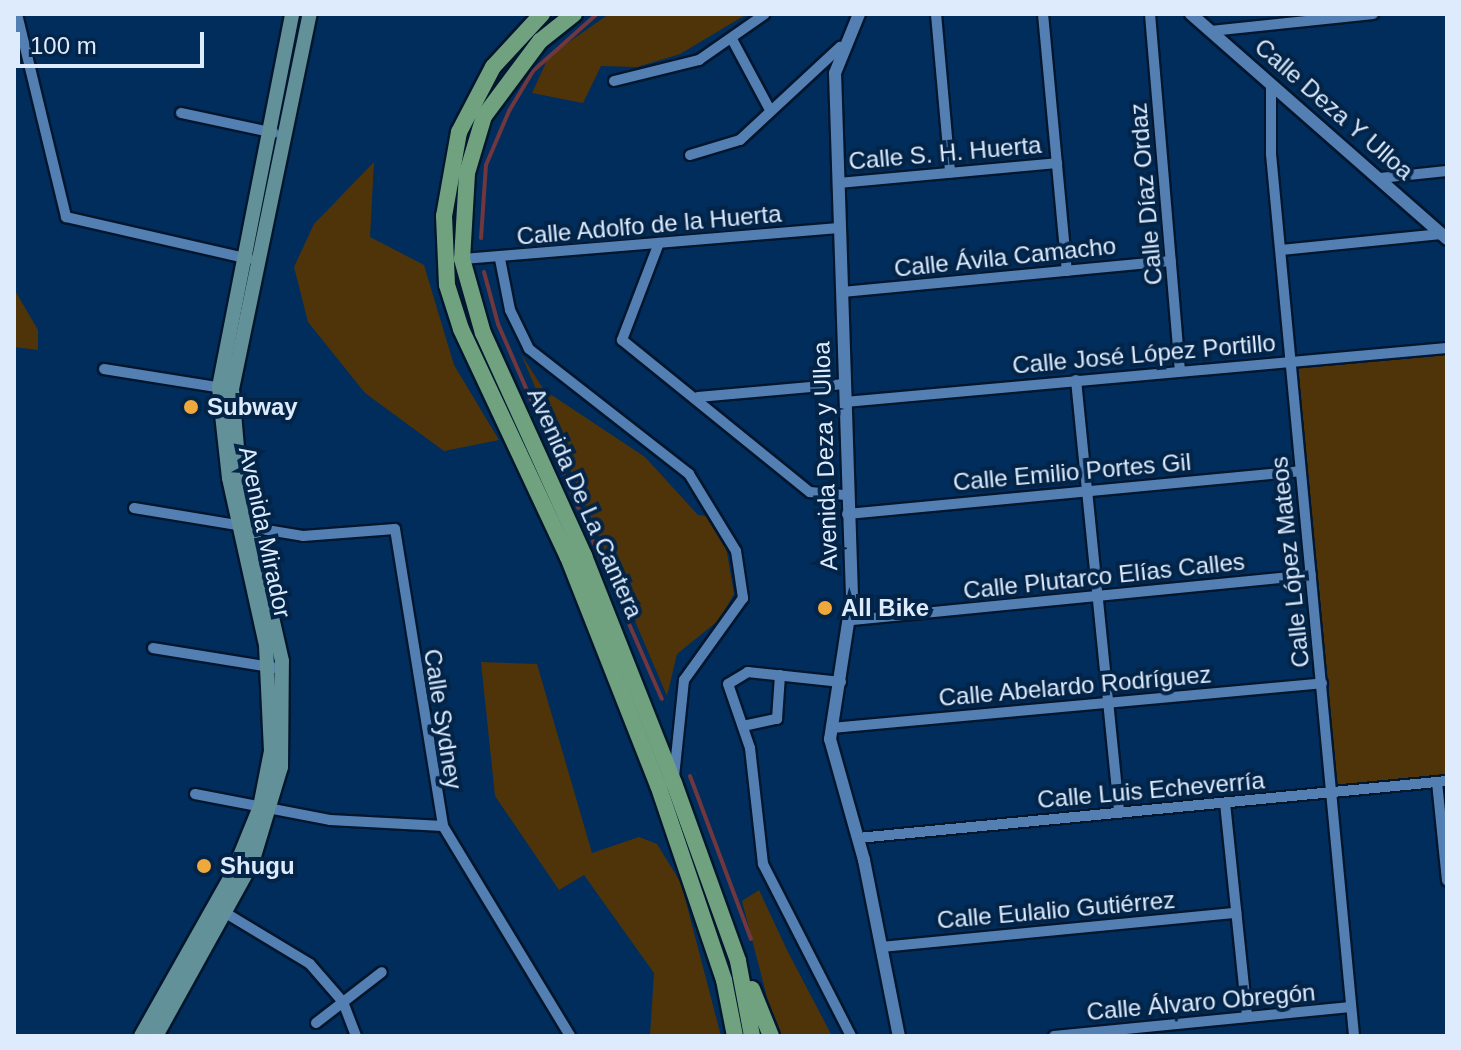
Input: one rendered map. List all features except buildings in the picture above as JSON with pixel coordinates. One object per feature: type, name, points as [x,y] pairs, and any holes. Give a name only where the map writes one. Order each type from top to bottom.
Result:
[{"type":"main road","name":"Avenida Mirador","points":[[156,1036],[266,808],[284,746],[276,668],[246,528],[226,388],[241,258],[292,14]]},
{"type":"main road","name":"Avenida Mirador","points":[[226,388],[259,261],[310,14]]},
{"type":"main road","name":"Avenida De La Cantera","points":[[542,14],[493,67],[452,155],[444,216],[447,285],[461,329],[568,557],[658,785],[724,980],[735,1036]]},
{"type":"main road","name":"Avenida De La Cantera","points":[[574,14],[508,79],[470,153],[462,259],[483,333],[590,569],[674,783],[738,961],[752,1036]]},
{"type":"main road","points":[[493,67],[508,79]]},
{"type":"main road","name":"Avenida Mirador","points":[[141,1036],[219,909]]},
{"type":"main road","points":[[738,961],[771,1036]]},
{"type":"street","points":[[17,14],[66,217],[259,261]]},
{"type":"street","points":[[614,81],[699,60],[733,41],[765,14]]},
{"type":"street","name":"Avenida Deza y Ulloa","points":[[859,14],[840,47],[838,183],[852,620],[831,728],[832,761],[858,838],[899,1036]]},
{"type":"street","points":[[936,14],[950,172]]},
{"type":"street","points":[[1043,14],[1067,271]]},
{"type":"street","name":"Calle Díaz Ordaz","points":[[1150,14],[1180,370]]},
{"type":"street","name":"Calle Deza Y Ulloa","points":[[1191,14],[1444,236]]},
{"type":"street","points":[[1211,31],[1373,14]]},
{"type":"street","points":[[733,41],[770,110]]},
{"type":"street","points":[[690,155],[740,140],[840,47]]},
{"type":"street","name":"Calle López Mateos","points":[[1271,84],[1290,361],[1354,1036]]},
{"type":"street","points":[[181,113],[287,136]]},
{"type":"street","name":"Calle S. H. Huerta","points":[[838,183],[1057,163]]},
{"type":"street","points":[[1380,178],[1447,171]]},
{"type":"street","name":"Calle Adolfo de la Huerta","points":[[462,259],[500,259],[840,228]]},
{"type":"street","points":[[1281,250],[1444,236]]},
{"type":"street","points":[[659,243],[621,337],[698,397],[810,492],[846,495]]},
{"type":"street","points":[[500,259],[507,300],[529,349],[680,466],[721,516],[736,551],[743,598],[684,680],[674,783]]},
{"type":"street","name":"Calle Ávila Camacho","points":[[842,292],[1171,261]]},
{"type":"street","name":"Calle José López Portillo","points":[[845,402],[1447,348]]},
{"type":"street","points":[[104,369],[226,388]]},
{"type":"street","points":[[1076,380],[1119,813]]},
{"type":"street","points":[[698,397],[844,384]]},
{"type":"street","name":"Calle Emilio Portes Gil","points":[[847,514],[1300,471]]},
{"type":"street","points":[[134,508],[246,528]]},
{"type":"street","name":"Calle Sydney","points":[[246,528],[320,536],[395,529],[443,826],[570,1036]]},
{"type":"street","name":"Calle Plutarco Elías Calles","points":[[852,620],[1311,575]]},
{"type":"street","points":[[153,648],[276,668]]},
{"type":"street","points":[[841,682],[780,675],[731,678],[743,726],[763,864],[851,1036]]},
{"type":"street","points":[[743,726],[777,719],[780,675]]},
{"type":"street","name":"Calle Abelardo Rodríguez","points":[[831,728],[1322,683]]},
{"type":"street","points":[[1442,782],[1447,880]]},
{"type":"street","name":"Calle Luis Echeverría","points":[[858,838],[1442,782]]},
{"type":"street","points":[[195,794],[357,824],[443,826]]},
{"type":"street","points":[[1225,803],[1247,1017]]},
{"type":"street","points":[[219,909],[276,938],[343,1002],[356,1036]]},
{"type":"street","name":"Calle Eulalio Gutiérrez","points":[[881,947],[1236,913]]},
{"type":"street","points":[[316,1023],[382,972]]},
{"type":"street","name":"Calle Álvaro Obregón","points":[[1054,1036],[1140,1032],[1351,1007]]},
{"type":"shaded area","points":[[609,14],[747,14],[680,54],[637,67],[601,66],[583,103],[532,93],[549,56]]},
{"type":"shaded area","points":[[374,162],[370,237],[424,265],[454,365],[499,440],[444,451],[365,393],[308,322],[294,267],[314,224]]},
{"type":"shaded area","points":[[14,289],[38,330],[38,350],[14,347]]},
{"type":"shaded area","points":[[1447,343],[1447,779],[1328,792],[1287,359]]},
{"type":"shaded area","points":[[521,354],[544,390],[645,457],[698,515],[712,517],[726,547],[734,594],[719,620],[677,654],[667,696]]},
{"type":"shaded area","points":[[481,662],[537,664],[592,853],[639,837],[657,844],[681,883],[721,1036],[650,1036],[654,973],[584,875],[559,890],[495,796]]},
{"type":"shaded area","points":[[759,890],[832,1036],[777,1036],[742,901]]},
{"type":"waterway","points":[[481,238],[486,165],[509,111],[533,71],[597,14]]},
{"type":"waterway","points":[[484,272],[498,324],[662,699]]},
{"type":"waterway","points":[[690,776],[751,939]]},
{"type":"place","name":"Subway","points":[[191,407]]},
{"type":"place","name":"All Bike","points":[[825,608]]},
{"type":"place","name":"Shugu","points":[[204,866]]}]
